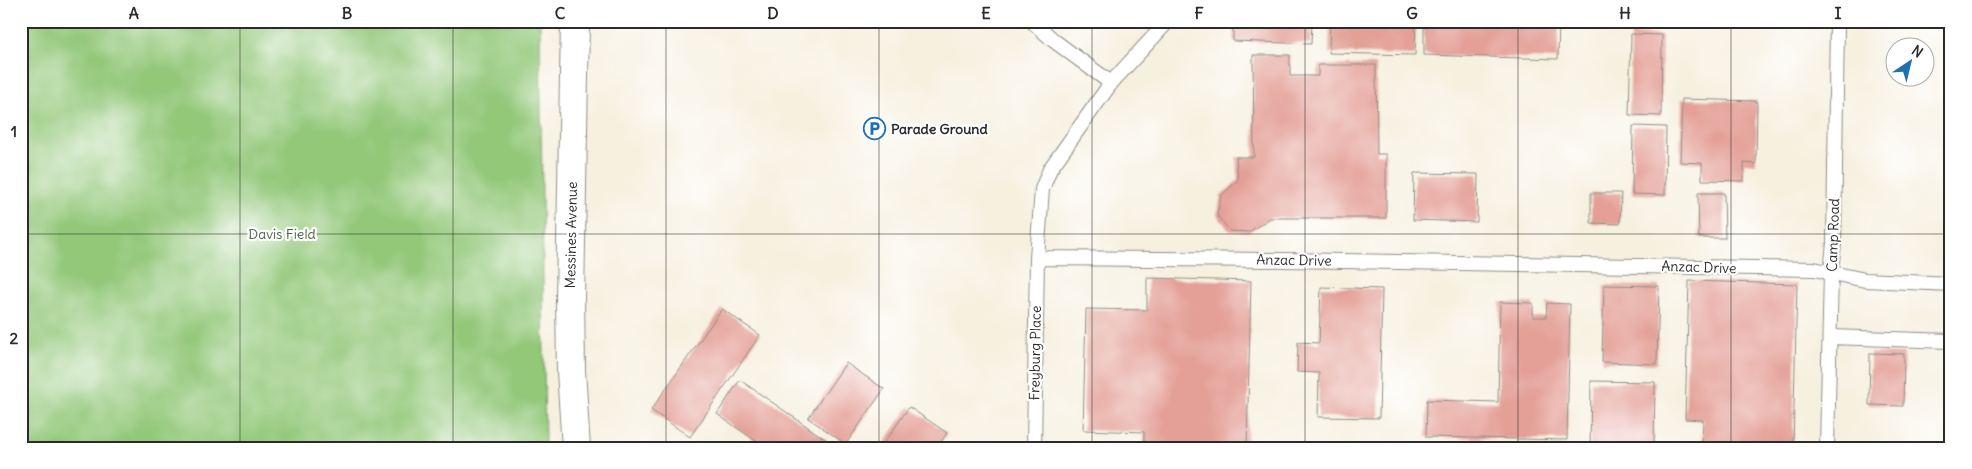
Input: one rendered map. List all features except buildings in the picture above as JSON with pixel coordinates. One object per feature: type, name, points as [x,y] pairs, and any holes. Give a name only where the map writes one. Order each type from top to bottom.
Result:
[{"type":"street","name":"Messines Avenue","points":[[575,21],[570,298],[571,371],[576,448]]},
{"type":"lane","points":[[1032,21],[1053,40],[1111,83]]},
{"type":"lane","points":[[1036,258],[1042,189],[1055,162],[1111,83],[1168,21]]},
{"type":"lane","name":"Camp Road","points":[[1827,448],[1831,272],[1834,243],[1837,21]]},
{"type":"lane","name":"Anzac Drive","points":[[1036,258],[1814,269],[1865,280],[1951,284]]},
{"type":"lane","name":"Freyburg Place","points":[[1034,448],[1036,258]]},
{"type":"lane","points":[[1830,337],[1951,341]]},
{"type":"green space","name":"Davis Field","points":[[21,21],[540,21],[545,448],[21,448]]},
{"type":"place","name":"Parade Ground","points":[[875,129]]}]
